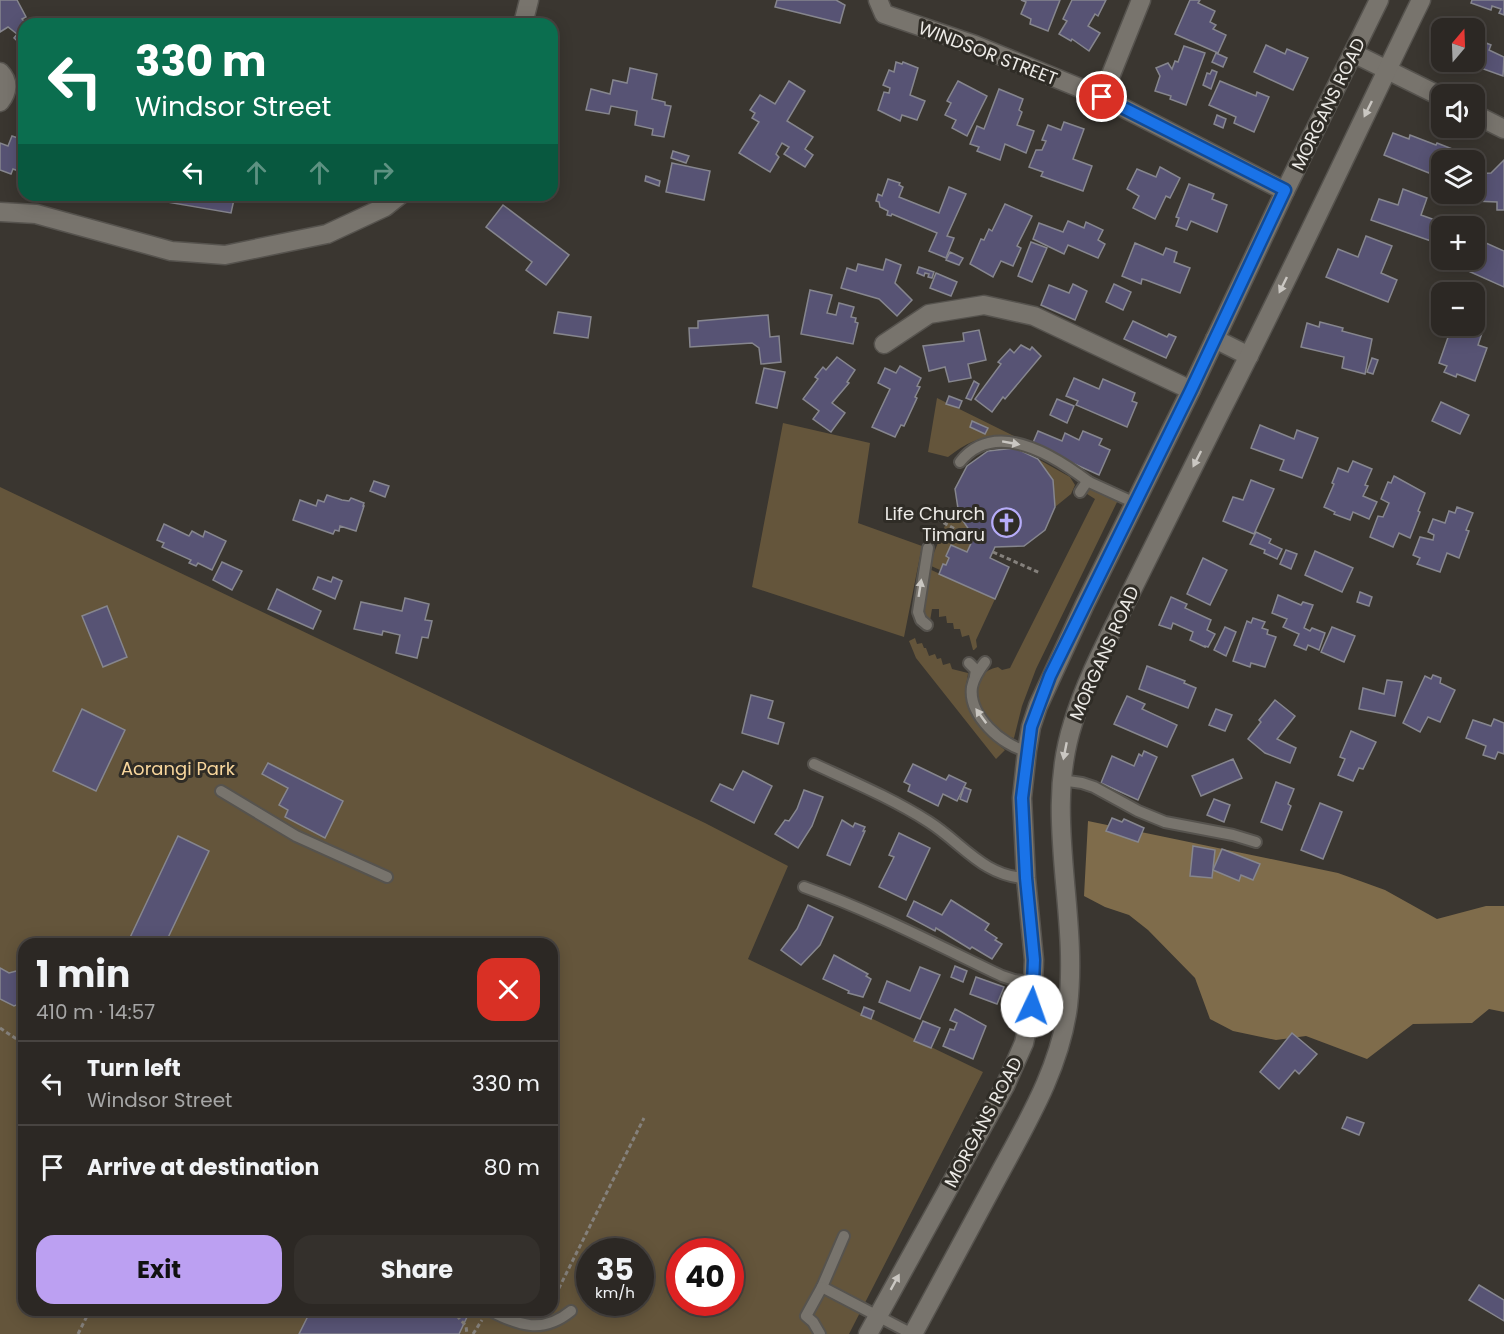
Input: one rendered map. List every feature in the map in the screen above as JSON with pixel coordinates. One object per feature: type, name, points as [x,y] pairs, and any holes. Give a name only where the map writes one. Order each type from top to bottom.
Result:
[{"type":"street","points":[[524,18],[529,0]]},
{"type":"street","points":[[1102,97],[1141,0]]},
{"type":"street","name":"MORGANS ROAD","points":[[868,1334],[1016,1066],[1029,1021],[1034,960],[1026,878],[1022,798],[1031,727],[1050,676],[1379,0]]},
{"type":"street","name":"MORGANS ROAD","points":[[912,1334],[1037,1103],[1055,1062],[1063,1035],[1068,1003],[1070,962],[1060,821],[1061,780],[1065,749],[1074,718],[1090,678],[1167,518],[1249,356],[1422,0]]},
{"type":"street","name":"WINDSOR STREET","points":[[881,7],[1102,97],[1285,190]]},
{"type":"street","points":[[1353,53],[1431,91]]},
{"type":"street","points":[[0,72],[7,86],[0,102]]},
{"type":"street","points":[[1485,120],[1504,129]]},
{"type":"street","points":[[0,212],[36,214],[171,252],[225,255],[327,234],[385,207],[392,201]]},
{"type":"street","points":[[884,344],[929,314],[984,305],[1034,316],[1191,390]]},
{"type":"street","points":[[1215,339],[1249,356]]},
{"type":"lane","points":[[960,462],[969,452],[985,444],[1010,442],[1055,460],[1089,482],[1135,503]]},
{"type":"lane","points":[[1080,492],[1089,482]]},
{"type":"lane","points":[[927,625],[921,620],[918,612],[928,548]]},
{"type":"lane","points":[[975,676],[985,662]]},
{"type":"lane","points":[[969,663],[976,670],[972,695],[978,713],[1007,743],[1027,751]]},
{"type":"lane","points":[[814,764],[930,823],[990,869],[1013,878],[1026,878]]},
{"type":"lane","points":[[1061,780],[1082,783],[1165,822],[1224,833],[1256,842]]},
{"type":"lane","points":[[221,791],[296,836],[387,877]]},
{"type":"lane","points":[[804,887],[881,918],[1014,981],[1034,982]]},
{"type":"lane","points":[[820,1334],[813,1322],[806,1316],[822,1287],[844,1236]]},
{"type":"lane","points":[[822,1287],[912,1334]]},
{"type":"lane","points":[[498,1316],[528,1327],[541,1328],[562,1320],[571,1311]]},
{"type":"path","points":[[937,519],[973,539]]},
{"type":"path","points":[[993,552],[1040,573]]},
{"type":"path","points":[[0,1028],[18,1040]]},
{"type":"path","points":[[558,1291],[644,1118]]},
{"type":"path","points":[[78,1334],[87,1316]]},
{"type":"path","points":[[457,1316],[466,1326],[468,1334]]},
{"type":"path","points":[[473,1334],[484,1316]]},
{"type":"green space","points":[[937,398],[1026,442],[994,437],[976,440],[948,457],[928,452]]},
{"type":"green space","points":[[783,423],[870,443],[858,523],[922,546],[904,637],[752,587]]},
{"type":"green space","points":[[1038,459],[1070,477],[1075,485],[1071,494],[1055,507],[1053,480]]},
{"type":"green space","name":"Aorangi Park","points":[[0,487],[705,823],[788,866],[748,959],[983,1072],[849,1334],[0,1334]]},
{"type":"green space","points":[[1096,489],[1119,498],[1036,669],[1022,706],[1014,738],[994,727],[986,717],[977,693],[979,681],[985,673],[998,667],[1002,670],[1010,668],[1095,499],[1084,492]]},
{"type":"green space","points":[[959,515],[974,537],[967,552],[949,558],[940,570],[929,565],[946,523]]},
{"type":"green space","points":[[927,568],[995,599],[976,640],[977,647],[974,650],[969,635],[962,637],[960,629],[954,629],[953,623],[947,623],[946,616],[939,617],[939,609],[932,609],[930,621],[926,616],[923,603]]},
{"type":"green space","points":[[915,638],[917,644],[922,643],[926,648],[929,656],[935,654],[937,659],[941,658],[943,665],[950,663],[952,669],[968,673],[965,692],[970,708],[986,732],[1005,750],[996,759],[916,658],[909,641]]},
{"type":"shaded area","points":[[1088,821],[1338,873],[1385,890],[1437,919],[1486,906],[1504,906],[1504,1012],[1489,1009],[1472,1023],[1413,1024],[1367,1059],[1306,1036],[1276,1040],[1233,1031],[1210,1019],[1195,978],[1148,930],[1129,915],[1105,907],[1084,896]]},
{"type":"building","points":[[0,0],[17,0],[26,17],[18,18],[18,33],[8,27],[0,32]]},
{"type":"building","points":[[777,0],[836,0],[845,5],[840,23],[775,7]]},
{"type":"building","points":[[1021,0],[1060,0],[1048,31],[1030,24],[1031,19],[1021,14],[1026,2]]},
{"type":"building","points":[[1072,0],[1106,0],[1098,16],[1095,14],[1088,26],[1100,33],[1089,51],[1072,39],[1071,41],[1059,34],[1067,21],[1063,19]]},
{"type":"building","points":[[1190,0],[1200,0],[1198,3],[1215,11],[1210,22],[1216,25],[1213,29],[1226,35],[1218,53],[1175,34]]},
{"type":"building","points":[[1472,0],[1504,0],[1504,15],[1499,13],[1501,9],[1492,6],[1491,10],[1471,3]]},
{"type":"building","points":[[1485,43],[1491,45],[1489,50],[1504,57],[1503,76],[1485,70]]},
{"type":"building","points":[[1266,45],[1285,54],[1287,49],[1308,58],[1293,90],[1254,72]]},
{"type":"building","points":[[1184,46],[1205,53],[1186,105],[1170,99],[1171,96],[1155,91],[1160,76],[1156,68],[1168,63],[1172,69],[1175,61],[1178,62]]},
{"type":"building","points":[[1216,53],[1227,58],[1223,67],[1212,62]]},
{"type":"building","points":[[896,62],[902,64],[903,62],[918,68],[910,95],[925,101],[917,120],[902,115],[900,121],[878,110],[884,92],[889,93],[890,88],[883,85],[889,70],[894,72]]},
{"type":"building","points":[[630,68],[657,74],[652,99],[671,106],[664,137],[652,135],[653,129],[635,125],[637,111],[611,106],[609,114],[586,110],[591,89],[610,94],[613,80],[627,83]]},
{"type":"building","points":[[1212,70],[1217,72],[1211,89],[1203,85],[1207,73],[1210,74]]},
{"type":"building","points":[[789,81],[805,91],[787,121],[813,137],[805,149],[813,155],[805,167],[784,154],[789,147],[782,143],[776,154],[779,157],[770,172],[739,153],[759,122],[752,118],[755,113],[750,110],[760,95],[775,104]]},
{"type":"building","points":[[958,81],[987,96],[967,136],[952,128],[956,120],[945,115],[951,103],[947,101]]},
{"type":"building","points":[[1220,81],[1256,96],[1257,92],[1269,97],[1254,132],[1234,123],[1236,117],[1209,105]]},
{"type":"building","points":[[999,89],[1023,99],[1019,110],[1022,112],[1017,125],[1034,131],[1026,153],[1005,144],[1000,160],[977,151],[979,147],[970,144],[977,126],[984,129]]},
{"type":"building","points":[[1217,115],[1226,119],[1223,128],[1214,124]]},
{"type":"building","points":[[1064,122],[1084,129],[1073,159],[1092,166],[1083,191],[1041,176],[1043,172],[1029,167],[1036,150],[1042,150],[1046,141],[1042,140],[1048,125],[1061,130]]},
{"type":"building","points":[[1393,133],[1409,139],[1410,135],[1455,150],[1431,150],[1429,173],[1384,155]]},
{"type":"building","points":[[12,136],[18,138],[18,171],[13,169],[11,174],[0,170],[0,143],[8,146]]},
{"type":"building","points":[[673,151],[689,156],[686,163],[671,158]]},
{"type":"building","points":[[1504,160],[1504,210],[1497,210],[1497,202],[1485,201],[1485,173],[1491,173]]},
{"type":"building","points":[[672,163],[710,171],[704,200],[666,192]]},
{"type":"building","points":[[1160,167],[1180,178],[1170,198],[1166,196],[1155,219],[1133,208],[1139,196],[1127,189],[1137,169],[1156,177]]},
{"type":"building","points":[[646,176],[660,181],[659,186],[645,181]]},
{"type":"building","points":[[888,179],[900,183],[899,185],[903,187],[899,197],[939,213],[949,187],[966,194],[947,236],[954,238],[946,258],[929,251],[937,233],[892,214],[887,215],[888,211],[880,207],[879,202],[876,201],[878,194],[882,196]]},
{"type":"building","points":[[1189,184],[1214,194],[1212,199],[1227,205],[1217,232],[1191,221],[1187,230],[1176,226],[1179,218],[1176,217]]},
{"type":"building","points":[[1403,189],[1427,198],[1421,215],[1431,219],[1431,241],[1371,220],[1379,199],[1398,205]]},
{"type":"building","points":[[161,201],[234,201],[231,213]]},
{"type":"building","points":[[1005,204],[1032,216],[1017,246],[1021,248],[1013,266],[1001,261],[993,277],[970,264],[981,239],[984,240],[989,229],[992,231]]},
{"type":"building","points":[[503,205],[569,255],[546,285],[526,270],[532,262],[486,227]]},
{"type":"building","points":[[1068,221],[1084,228],[1086,222],[1103,230],[1098,240],[1105,244],[1098,258],[1068,245],[1064,254],[1033,239],[1039,223],[1063,232]]},
{"type":"building","points":[[1366,236],[1392,246],[1381,273],[1397,280],[1388,302],[1326,277],[1338,249],[1358,257]]},
{"type":"building","points":[[1031,242],[1047,248],[1032,282],[1018,276]]},
{"type":"building","points":[[1135,243],[1163,255],[1166,248],[1177,252],[1174,262],[1190,268],[1180,293],[1146,280],[1142,279],[1141,284],[1122,276]]},
{"type":"building","points":[[1485,243],[1504,251],[1504,287],[1466,270],[1485,270]]},
{"type":"building","points":[[950,252],[963,258],[959,265],[946,260]]},
{"type":"building","points":[[886,259],[901,265],[895,283],[912,300],[897,316],[879,299],[841,288],[847,268],[856,271],[858,264],[883,270]]},
{"type":"building","points":[[919,267],[934,272],[932,278],[928,277],[929,274],[925,273],[924,276],[917,273]]},
{"type":"building","points":[[936,273],[957,282],[951,296],[930,288]]},
{"type":"building","points":[[1073,284],[1087,291],[1075,320],[1041,305],[1049,285],[1069,293]]},
{"type":"building","points":[[1114,284],[1131,292],[1123,310],[1106,302]]},
{"type":"building","points":[[810,290],[832,295],[827,313],[836,315],[839,303],[854,307],[851,317],[856,318],[855,322],[858,323],[853,344],[801,334]]},
{"type":"building","points":[[558,312],[591,317],[588,338],[554,333]]},
{"type":"building","points":[[768,315],[770,337],[779,336],[781,362],[761,364],[759,348],[752,343],[690,347],[689,328],[698,328],[698,321]]},
{"type":"building","points":[[1133,321],[1167,337],[1169,334],[1176,337],[1166,358],[1124,339]]},
{"type":"building","points":[[1320,322],[1372,339],[1365,374],[1342,368],[1344,357],[1301,347],[1307,323],[1319,327]]},
{"type":"building","points":[[979,330],[986,360],[968,364],[971,378],[949,382],[945,367],[929,371],[923,346],[964,341],[963,333]]},
{"type":"building","points":[[1448,336],[1481,336],[1478,345],[1487,348],[1475,381],[1444,372],[1447,366],[1439,363]]},
{"type":"building","points":[[1021,345],[1030,350],[1032,347],[1041,356],[992,412],[975,399],[1001,364],[998,362],[1010,349],[1014,353]]},
{"type":"building","points":[[837,357],[855,370],[847,382],[849,383],[832,403],[845,413],[831,432],[813,419],[819,411],[803,399],[818,379],[815,377],[823,367],[826,370]]},
{"type":"building","points":[[1372,358],[1378,360],[1373,374],[1367,372]]},
{"type":"building","points":[[900,366],[921,378],[917,386],[920,387],[915,397],[917,398],[904,426],[901,425],[895,437],[872,427],[890,389],[878,383],[885,368],[896,373]]},
{"type":"building","points":[[764,368],[785,372],[777,408],[756,403]]},
{"type":"building","points":[[1074,378],[1099,389],[1103,379],[1135,393],[1132,401],[1137,403],[1127,427],[1076,405],[1078,401],[1066,396]]},
{"type":"building","points":[[974,381],[979,384],[971,400],[966,398]]},
{"type":"building","points":[[949,396],[962,401],[959,408],[946,404]]},
{"type":"building","points":[[1057,399],[1074,406],[1067,423],[1050,415]]},
{"type":"building","points":[[1441,402],[1469,415],[1460,434],[1432,421]]},
{"type":"building","points":[[972,421],[988,428],[985,434],[970,427]]},
{"type":"building","points":[[1260,425],[1294,439],[1297,430],[1318,438],[1302,478],[1280,470],[1284,460],[1251,448]]},
{"type":"building","points":[[1038,431],[1062,441],[1065,433],[1079,440],[1083,431],[1102,439],[1099,445],[1110,450],[1099,475],[1032,445]]},
{"type":"building","name":"Life Church Timaru","points":[[1015,448],[1038,459],[1053,480],[1055,507],[1045,530],[1024,546],[995,547],[990,558],[1009,567],[995,599],[939,574],[943,564],[946,565],[949,558],[946,556],[951,545],[967,552],[974,537],[959,515],[955,489],[967,466],[988,451]]},
{"type":"building","points":[[1353,461],[1372,469],[1363,496],[1377,502],[1369,519],[1353,512],[1350,520],[1324,507],[1338,468],[1348,472]]},
{"type":"building","points":[[1394,476],[1425,493],[1410,538],[1399,533],[1393,547],[1370,537],[1378,516],[1383,517],[1389,503],[1381,499],[1388,482],[1391,483]]},
{"type":"building","points":[[1251,480],[1274,489],[1254,534],[1223,521],[1233,497],[1243,500]]},
{"type":"building","points":[[374,481],[389,486],[385,497],[370,491]]},
{"type":"building","points":[[327,495],[349,501],[351,498],[364,503],[356,531],[340,526],[339,531],[335,530],[333,534],[293,520],[300,500],[316,506],[318,500],[324,502]]},
{"type":"building","points":[[1457,507],[1473,513],[1459,558],[1447,553],[1440,572],[1417,564],[1420,558],[1413,555],[1420,537],[1433,540],[1434,535],[1428,532],[1433,519],[1445,523],[1449,511],[1455,513]]},
{"type":"building","points":[[164,524],[189,536],[192,531],[203,537],[205,531],[226,541],[212,570],[198,563],[196,566],[189,563],[191,560],[162,547],[164,543],[157,540]]},
{"type":"building","points":[[1256,532],[1271,539],[1269,543],[1282,549],[1277,559],[1264,553],[1265,550],[1250,544]]},
{"type":"building","points":[[1286,550],[1297,554],[1291,569],[1280,564]]},
{"type":"building","points":[[1315,551],[1353,568],[1342,592],[1305,575]]},
{"type":"building","points":[[1203,558],[1227,570],[1210,605],[1187,594]]},
{"type":"building","points":[[222,562],[242,571],[232,590],[213,580]]},
{"type":"building","points":[[318,577],[331,582],[333,577],[342,581],[335,599],[313,589]]},
{"type":"building","points":[[277,589],[321,611],[313,629],[268,609]]},
{"type":"building","points":[[1360,592],[1372,597],[1369,606],[1357,602]]},
{"type":"building","points":[[1278,595],[1301,605],[1303,602],[1313,605],[1304,628],[1310,631],[1312,628],[1325,633],[1319,650],[1308,645],[1306,650],[1294,645],[1299,634],[1283,627],[1287,619],[1272,613]]},
{"type":"building","points":[[1171,597],[1187,604],[1185,608],[1211,620],[1207,630],[1215,634],[1208,647],[1190,640],[1193,632],[1173,623],[1171,629],[1159,625]]},
{"type":"building","points":[[405,598],[429,604],[425,620],[432,621],[428,638],[422,637],[417,658],[396,653],[400,635],[383,631],[382,635],[354,629],[361,602],[402,611]]},
{"type":"building","points":[[107,606],[127,657],[103,667],[82,616]]},
{"type":"building","points":[[1253,618],[1265,622],[1262,628],[1268,630],[1267,634],[1276,637],[1265,667],[1251,663],[1250,667],[1233,661],[1247,621],[1251,623]]},
{"type":"building","points":[[1225,627],[1236,632],[1226,656],[1214,650]]},
{"type":"building","points":[[1332,627],[1355,636],[1344,662],[1321,652]]},
{"type":"building","points":[[1147,666],[1185,681],[1184,683],[1196,688],[1188,708],[1139,689]]},
{"type":"building","points":[[1433,675],[1441,678],[1440,683],[1455,690],[1440,722],[1428,717],[1420,732],[1403,723],[1425,676],[1431,679]]},
{"type":"building","points":[[1387,680],[1402,682],[1395,716],[1359,709],[1363,688],[1384,694]]},
{"type":"building","points":[[751,695],[773,701],[768,718],[784,723],[778,744],[742,733]]},
{"type":"building","points":[[1127,696],[1145,704],[1142,709],[1177,725],[1167,747],[1114,724]]},
{"type":"building","points":[[1275,700],[1295,716],[1277,739],[1296,748],[1290,763],[1265,753],[1248,739]]},
{"type":"building","points":[[82,709],[125,730],[96,791],[53,771]]},
{"type":"building","points":[[1216,709],[1232,715],[1225,731],[1209,725]]},
{"type":"building","points":[[1494,719],[1504,723],[1504,754],[1498,752],[1495,759],[1483,755],[1486,746],[1466,738],[1473,720],[1491,726]]},
{"type":"building","points":[[1351,731],[1376,742],[1363,769],[1359,768],[1353,781],[1338,775],[1345,759],[1340,757]]},
{"type":"building","points":[[1144,751],[1157,757],[1138,800],[1101,783],[1112,756],[1134,766],[1139,754],[1142,756]]},
{"type":"building","points":[[1233,759],[1242,778],[1201,796],[1192,776]]},
{"type":"building","points":[[268,763],[343,801],[325,838],[285,817],[288,810],[279,805],[288,788],[262,774]]},
{"type":"building","points":[[913,764],[946,780],[949,775],[966,783],[957,801],[943,794],[938,806],[908,791],[910,785],[904,782]]},
{"type":"building","points":[[743,771],[772,786],[754,823],[711,801],[720,784],[733,790]]},
{"type":"building","points":[[1276,782],[1294,789],[1288,804],[1291,806],[1282,830],[1261,822]]},
{"type":"building","points":[[964,787],[971,790],[967,802],[960,799]]},
{"type":"building","points":[[804,790],[823,797],[812,826],[798,848],[775,834],[785,820],[789,821],[797,809]]},
{"type":"building","points":[[1214,799],[1230,805],[1224,822],[1207,815]]},
{"type":"building","points":[[1320,803],[1342,812],[1323,859],[1301,850]]},
{"type":"building","points":[[1112,818],[1122,822],[1124,819],[1144,828],[1138,842],[1106,831]]},
{"type":"building","points":[[842,820],[853,827],[855,823],[865,827],[850,865],[827,855]]},
{"type":"building","points":[[899,833],[930,848],[906,900],[879,887],[894,857],[889,855]]},
{"type":"building","points":[[178,836],[209,851],[168,938],[130,938]]},
{"type":"building","points":[[1193,846],[1215,850],[1212,878],[1190,876]]},
{"type":"building","points":[[1222,849],[1260,864],[1253,880],[1241,875],[1239,881],[1213,870]]},
{"type":"building","points":[[951,900],[989,924],[985,930],[1002,944],[992,959],[972,947],[970,949],[936,928],[935,931],[907,916],[914,901],[942,915]]},
{"type":"building","points":[[808,905],[833,917],[820,945],[801,965],[781,950],[797,929]]},
{"type":"building","points":[[834,955],[868,974],[866,976],[871,979],[863,997],[848,993],[849,991],[823,979]]},
{"type":"building","points":[[955,966],[967,971],[963,982],[951,977]]},
{"type":"building","points":[[920,967],[940,975],[920,1019],[879,1002],[887,981],[910,991]]},
{"type":"building","points":[[0,968],[9,973],[18,971],[18,1004],[14,1006],[0,999]]},
{"type":"building","points":[[976,977],[1004,987],[997,1004],[970,994]]},
{"type":"building","points":[[864,1007],[874,1011],[871,1019],[861,1015]]},
{"type":"building","points":[[955,1009],[986,1026],[973,1059],[943,1046],[950,1029],[954,1030],[957,1023],[950,1020]]},
{"type":"building","points":[[923,1021],[940,1028],[931,1048],[914,1041]]},
{"type":"building","points":[[1292,1033],[1317,1054],[1299,1074],[1295,1070],[1279,1089],[1260,1072]]},
{"type":"building","points":[[1347,1117],[1364,1123],[1359,1135],[1342,1128]]},
{"type":"building","points":[[1479,1285],[1504,1300],[1504,1321],[1469,1300]]},
{"type":"building","points":[[308,1316],[468,1316],[459,1334],[299,1334]]},
{"type":"place","name":"Life Church Timaru","points":[[1006,523]]},
{"type":"route","points":[[1032,1006],[1034,960],[1026,878],[1022,798],[1031,727],[1050,676],[1084,604],[1191,390],[1285,190],[1102,97]]}]
